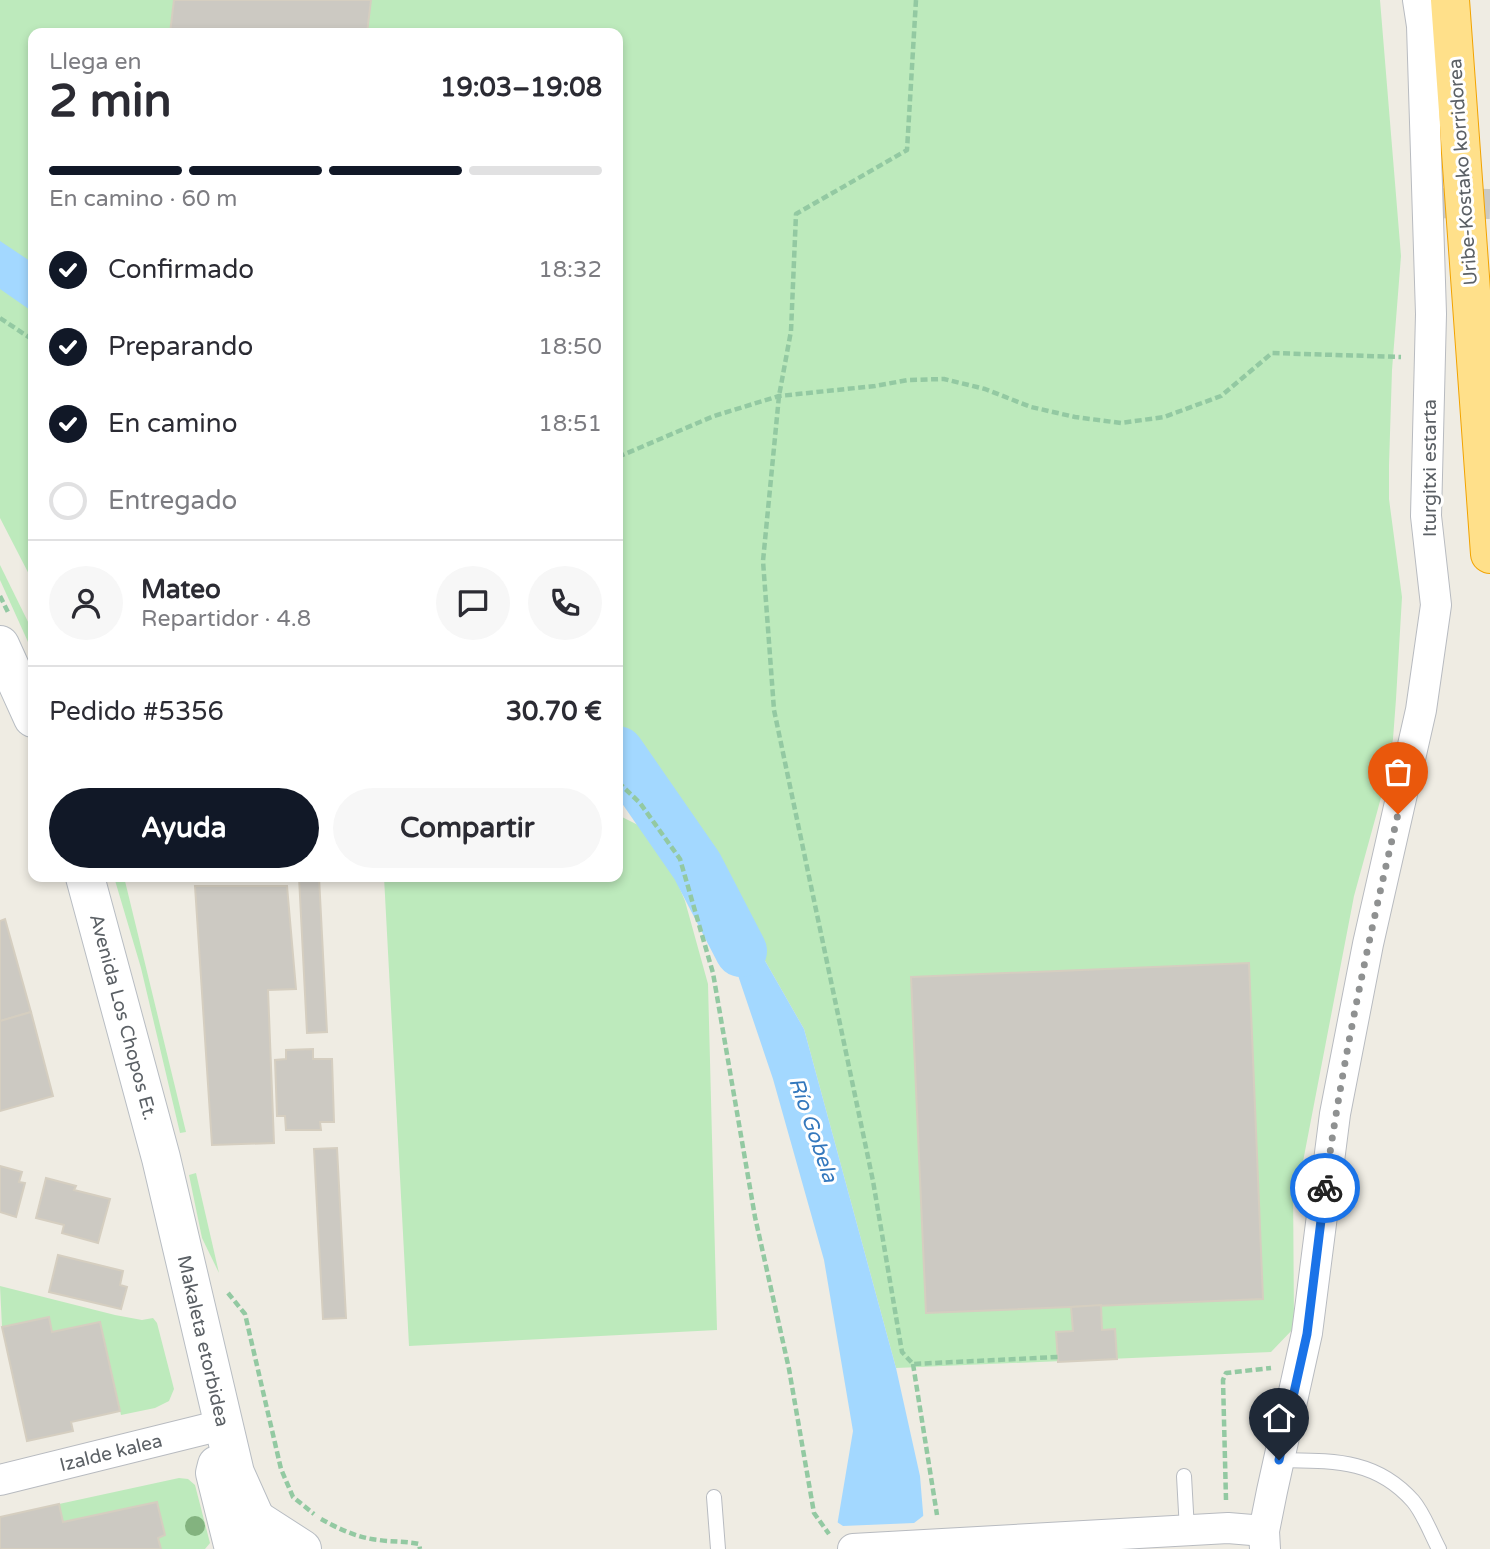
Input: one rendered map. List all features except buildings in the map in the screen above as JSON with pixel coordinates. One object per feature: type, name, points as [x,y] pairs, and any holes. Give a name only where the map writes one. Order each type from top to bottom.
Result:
[{"type":"highway","name":"Uribe-Kostako korridorea","points":[[1450,0],[1490,554]]},
{"type":"street","name":"Iturgitxi estarta","points":[[1264,1540],[1307,1334],[1335,1114],[1368,944],[1421,710],[1436,605],[1426,516],[1430,359],[1422,26],[1418,0]]},
{"type":"street","points":[[0,645],[28,707]]},
{"type":"street","name":"Avenida Los Chopos Et.","points":[[86,882],[161,1158]]},
{"type":"street","name":"Makaleta etorbidea","points":[[161,1158],[235,1473],[263,1534]]},
{"type":"street","points":[[222,1425],[215,1473],[234,1549]]},
{"type":"street","name":"Izalde kalea","points":[[0,1480],[222,1425]]},
{"type":"street","points":[[841,1541],[1246,1528],[1264,1540]]},
{"type":"street","points":[[263,1534],[302,1549]]},
{"type":"lane","points":[[1279,1460],[1357,1464],[1388,1479],[1414,1503],[1439,1549]]},
{"type":"lane","points":[[1184,1476],[1187,1530]]},
{"type":"lane","points":[[714,1497],[718,1549]]},
{"type":"path","points":[[916,0],[907,150],[796,214],[791,331],[779,396],[763,561],[774,710],[873,1181],[902,1352],[913,1364],[943,1536]]},
{"type":"path","points":[[0,318],[28,337]]},
{"type":"path","points":[[623,455],[714,416],[779,396],[944,379],[985,389],[1031,407],[1121,423],[1164,417],[1212,400],[1272,354],[1430,359]]},
{"type":"path","points":[[623,787],[640,803],[680,859],[713,973],[755,1217],[789,1369],[814,1513],[841,1541]]},
{"type":"path","points":[[222,1287],[245,1314],[281,1469],[293,1497],[319,1518],[346,1532],[378,1540],[411,1542],[419,1544],[420,1549]]},
{"type":"path","points":[[913,1364],[1058,1357]]},
{"type":"path","points":[[1226,1503],[1223,1380],[1226,1373],[1233,1370],[1280,1367]]},
{"type":"green space","points":[[0,0],[1380,0],[1401,256],[1392,370],[1389,465],[1389,499],[1402,597],[1393,739],[1382,794],[1354,896],[1301,1172],[1293,1179],[1294,1328],[1271,1352],[896,1368],[804,1029],[661,779],[623,728],[623,28],[28,28],[28,572],[0,518]]},
{"type":"green space","points":[[0,565],[28,622],[28,642],[0,580]]},
{"type":"green space","points":[[623,818],[640,826],[665,853],[685,901],[708,984],[717,1330],[409,1346],[384,882],[623,882]]},
{"type":"green space","points":[[115,882],[125,882],[186,1132],[180,1133],[141,968]]},
{"type":"green space","points":[[196,1173],[219,1273],[202,1238],[189,1175]]},
{"type":"green space","points":[[0,1286],[115,1315],[142,1320],[153,1318],[157,1323],[174,1389],[169,1401],[155,1408],[121,1415],[100,1322],[52,1332],[49,1317],[2,1327]]},
{"type":"green space","points":[[179,1478],[188,1479],[195,1485],[210,1543],[205,1549],[161,1549],[158,1538],[165,1535],[157,1502],[63,1522],[59,1504]]},
{"type":"water","points":[[0,241],[28,260],[28,309],[0,289]]},
{"type":"water","points":[[623,728],[661,779],[804,1029],[896,1368],[920,1476],[926,1549],[837,1526],[853,1431],[824,1260],[773,1079],[691,836],[623,771]]},
{"type":"pier","points":[[927,1513],[930,1549],[835,1549],[834,1520],[843,1526],[914,1523]]},
{"type":"waterway","name":"Río Gobela","points":[[623,759],[697,866],[741,951]]},
{"type":"tunnel","points":[[1428,203],[1490,204]]},
{"type":"way so far","points":[[1325,1188],[1335,1114],[1358,993],[1398,814]]},
{"type":"route","points":[[1279,1460],[1307,1334],[1325,1188]]}]
